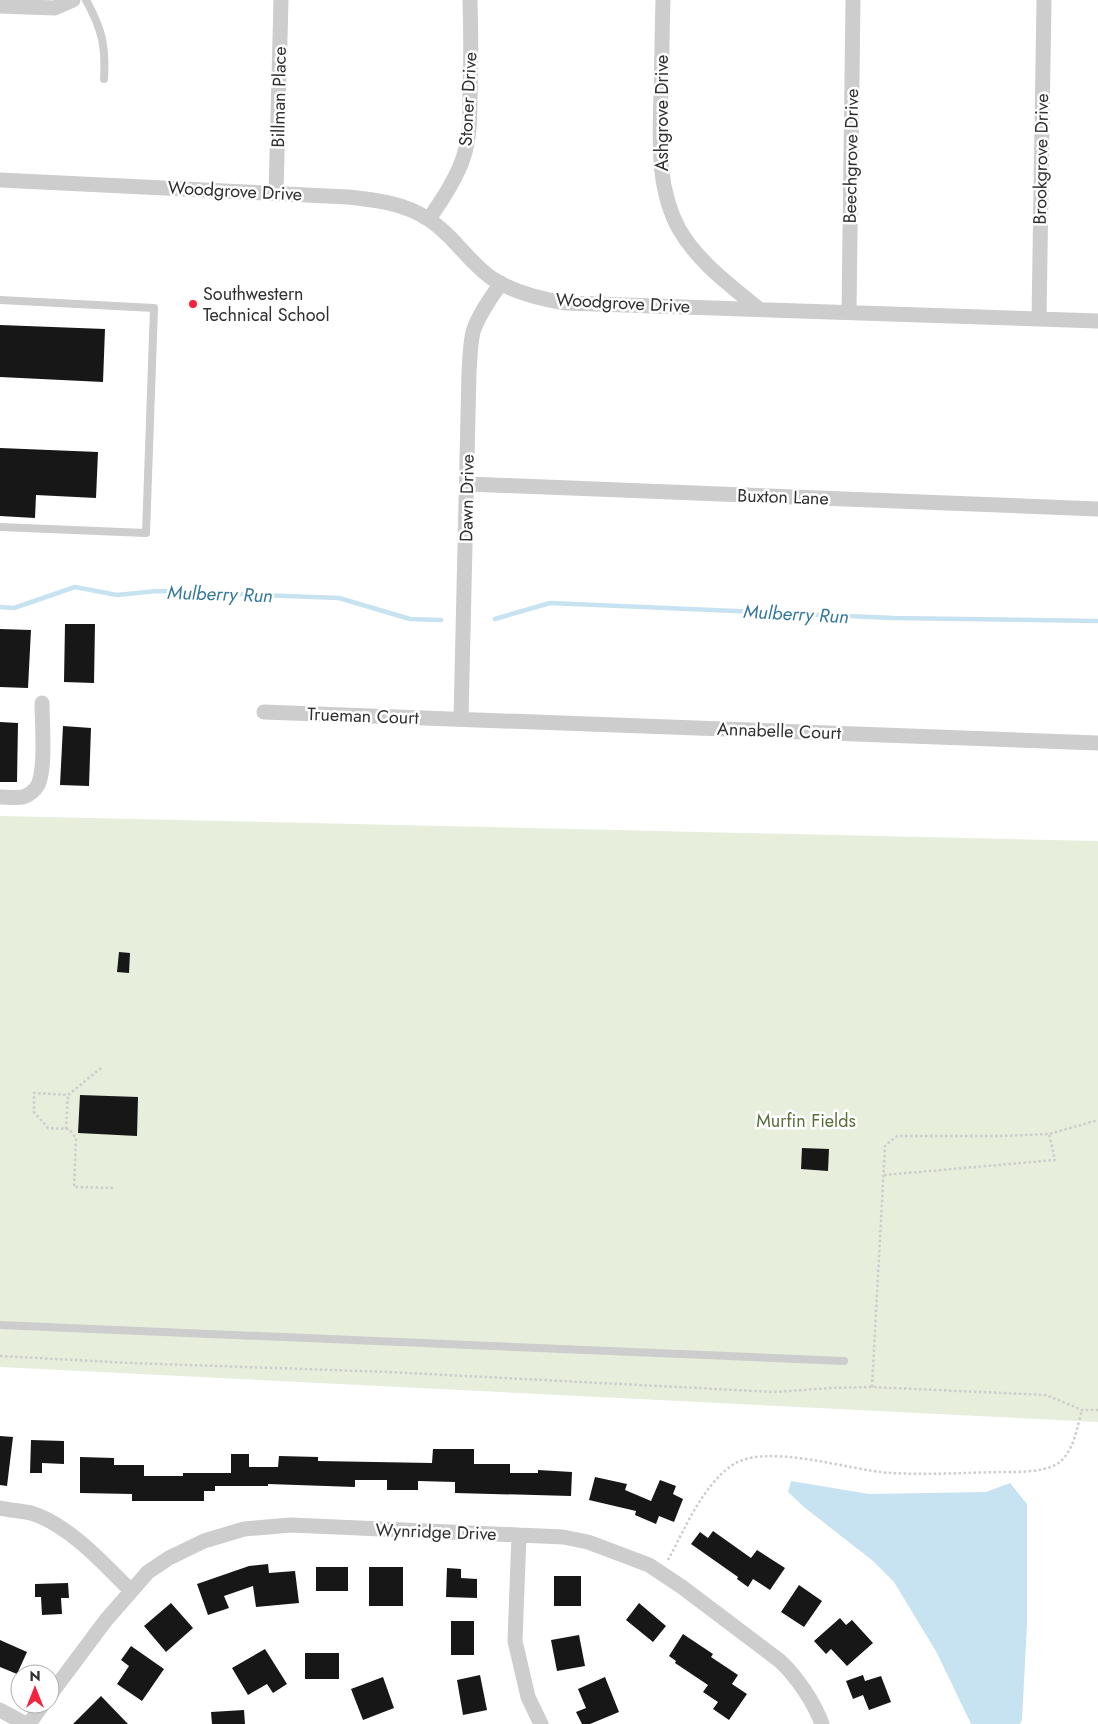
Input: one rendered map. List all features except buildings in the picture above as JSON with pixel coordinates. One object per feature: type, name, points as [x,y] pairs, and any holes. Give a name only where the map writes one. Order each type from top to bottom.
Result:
[{"type":"street","points":[[0,6],[55,8],[73,0]]},
{"type":"street","name":"Billman Place","points":[[276,194],[280,0]]},
{"type":"street","name":"Stoner Drive","points":[[429,220],[442,200],[465,154],[471,87],[470,0]]},
{"type":"street","name":"Ashgrove Drive","points":[[663,0],[660,138],[662,176],[672,214],[680,230],[705,263],[759,309]]},
{"type":"street","name":"Beechgrove Drive","points":[[849,311],[853,0]]},
{"type":"street","name":"Brookgrove Drive","points":[[1039,318],[1044,0]]},
{"type":"street","name":"Woodgrove Drive","points":[[0,180],[348,197],[384,201],[413,211],[429,220],[448,234],[489,276],[501,283],[531,295],[566,303],[849,311],[1098,321]]},
{"type":"street","name":"Dawn Drive","points":[[461,720],[468,484],[469,372],[474,330],[501,283]]},
{"type":"street","name":"Buxton Lane","points":[[468,484],[1098,509]]},
{"type":"street","points":[[0,796],[23,797],[32,793],[38,785],[42,772],[42,704]]},
{"type":"street","name":"Trueman Court","points":[[264,712],[461,720]]},
{"type":"street","name":"Annabelle Court","points":[[461,720],[1098,743]]},
{"type":"street","points":[[0,1508],[32,1514],[54,1524],[91,1550],[131,1591]]},
{"type":"street","name":"Wynridge Drive","points":[[60,1682],[106,1620],[148,1572],[169,1558],[204,1541],[244,1529],[291,1525],[563,1537],[588,1542],[649,1565],[661,1573],[752,1639],[788,1668],[804,1691],[822,1724]]},
{"type":"street","points":[[519,1535],[515,1641],[528,1697],[541,1724]]},
{"type":"street","points":[[0,1710],[28,1724],[36,1714]]},
{"type":"lane","points":[[86,0],[96,18],[106,54],[104,79]]},
{"type":"lane","points":[[0,300],[154,308],[146,533],[0,527]]},
{"type":"lane","points":[[0,1325],[844,1361]]},
{"type":"path","points":[[101,1068],[68,1095],[34,1094],[34,1112],[48,1128],[69,1129],[76,1138],[74,1187],[114,1188]]},
{"type":"path","points":[[66,1129],[68,1095]]},
{"type":"path","points":[[872,1387],[885,1146],[897,1136],[1049,1134],[1098,1120]]},
{"type":"path","points":[[884,1175],[1055,1160],[1049,1134]]},
{"type":"path","points":[[0,1356],[131,1363],[389,1372],[774,1392],[872,1387],[1046,1395],[1082,1410],[1098,1410]]},
{"type":"path","points":[[661,1573],[698,1505],[715,1481],[732,1465],[756,1457],[786,1457],[889,1473],[1033,1472],[1057,1464],[1071,1448],[1082,1410]]},
{"type":"green space","name":"Murfin Fields","points":[[0,816],[1098,841],[1098,1422],[0,1367]]},
{"type":"water","points":[[791,1481],[869,1494],[986,1492],[1010,1483],[1027,1504],[1027,1624],[1022,1720],[1020,1724],[971,1724],[937,1653],[894,1582],[873,1561],[804,1507],[788,1492]]},
{"type":"waterway","name":"Mulberry Run","points":[[0,607],[14,608],[75,587],[117,595],[157,591],[339,598],[410,619],[441,620]]},
{"type":"waterway","name":"Mulberry Run","points":[[495,619],[550,603],[893,618],[1098,621]]},
{"type":"place","name":"Southwestern Technical School","points":[[193,304]]}]
